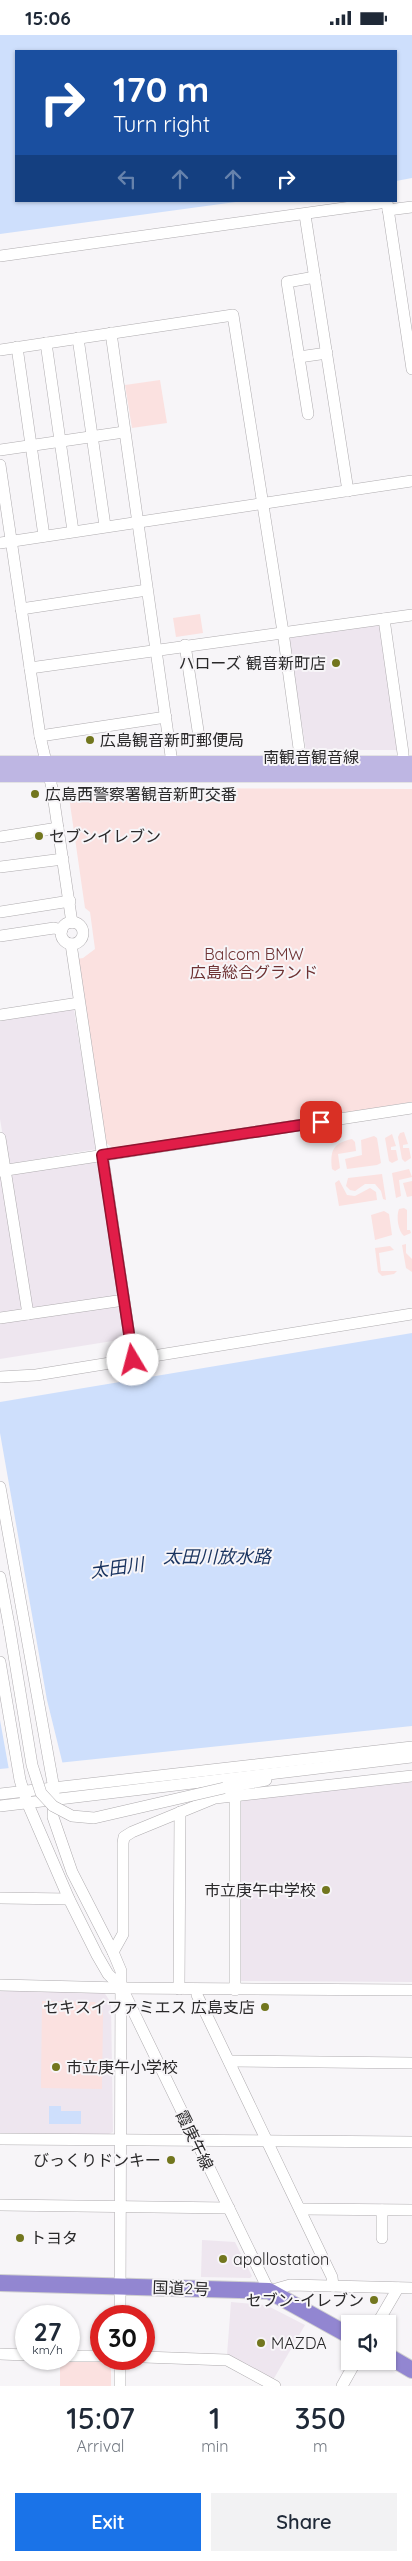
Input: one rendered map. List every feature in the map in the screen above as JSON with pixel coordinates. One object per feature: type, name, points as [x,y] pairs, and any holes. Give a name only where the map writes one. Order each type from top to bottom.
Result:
[{"type":"highway","name":"国道2号","points":[[0,2283],[269,2291],[341,2331]]},
{"type":"highway","points":[[396,2361],[412,2370]]},
{"type":"main road","name":"南観音観音線","points":[[0,763],[47,769],[408,769]]},
{"type":"main road","name":"南観音観音線","points":[[0,775],[33,777],[47,769]]},
{"type":"street","points":[[0,256],[387,203],[409,325],[412,369]]},
{"type":"street","points":[[388,210],[412,207]]},
{"type":"street","points":[[305,215],[348,491]]},
{"type":"street","points":[[308,414],[287,282],[315,277]]},
{"type":"street","points":[[0,350],[233,315],[283,632],[302,769]]},
{"type":"street","points":[[111,333],[173,768]]},
{"type":"street","points":[[78,338],[105,526]]},
{"type":"street","points":[[46,343],[73,531]]},
{"type":"street","points":[[17,347],[44,536]]},
{"type":"street","points":[[299,357],[327,353]]},
{"type":"street","points":[[0,450],[124,431]]},
{"type":"street","points":[[0,465],[6,542],[21,609],[40,736],[58,828],[72,923]]},
{"type":"street","points":[[6,542],[412,481]]},
{"type":"street","points":[[21,609],[147,590]]},
{"type":"street","points":[[30,668],[156,649],[412,615]]},
{"type":"street","points":[[384,619],[408,769]]},
{"type":"street","points":[[185,645],[199,737]]},
{"type":"street","points":[[40,736],[166,717]]},
{"type":"street","points":[[0,837],[58,828]]},
{"type":"street","points":[[0,867],[63,859]]},
{"type":"street","points":[[0,912],[70,901]]},
{"type":"street","points":[[72,923],[80,926],[83,934],[79,942],[71,944],[63,939],[62,930],[66,925],[72,923]]},
{"type":"street","points":[[0,936],[54,928],[62,930]]},
{"type":"street","points":[[71,944],[133,1360]]},
{"type":"street","points":[[0,1015],[79,1003]]},
{"type":"street","points":[[2,1171],[412,1108]]},
{"type":"street","points":[[0,1138],[2,1171],[28,1313]]},
{"type":"street","points":[[0,1318],[124,1300]]},
{"type":"street","points":[[0,1377],[36,1375],[412,1314]]},
{"type":"street","points":[[0,1487],[54,1795],[54,1817],[72,1872],[114,1951],[120,1971],[122,1988],[120,2305]]},
{"type":"street","points":[[0,1577],[32,1765],[38,1787],[46,1800],[62,1812],[72,1816],[94,1818],[224,1788],[304,1775],[336,1765]]},
{"type":"street","points":[[0,1662],[20,1780],[25,1797],[69,1899],[108,1974],[122,1988]]},
{"type":"street","points":[[54,1795],[412,1747]]},
{"type":"street","points":[[0,1794],[25,1797],[54,1795],[412,1757]]},
{"type":"street","points":[[114,1951],[123,1934],[124,1837],[215,1798],[412,1776]]},
{"type":"street","points":[[235,1795],[236,1990]]},
{"type":"street","points":[[0,1806],[25,1797]]},
{"type":"street","points":[[179,1989],[180,1812]]},
{"type":"street","points":[[0,1898],[69,1899]]},
{"type":"street","points":[[0,1985],[236,1990],[412,1990]]},
{"type":"street","name":"霞庚午線","points":[[122,1988],[269,2291]]},
{"type":"street","points":[[197,1989],[197,1995],[332,2277],[333,2286]]},
{"type":"street","points":[[229,2061],[412,2063]]},
{"type":"street","points":[[0,2139],[412,2142]]},
{"type":"street","points":[[0,2205],[229,2208]]},
{"type":"street","points":[[300,2209],[412,2210]]},
{"type":"street","points":[[382,2210],[382,2238]]},
{"type":"street","points":[[269,2291],[290,2285],[412,2288]]},
{"type":"street","points":[[382,2315],[398,2288]]},
{"type":"street","points":[[0,2354],[15,2355]]},
{"type":"street","points":[[155,2357],[227,2360],[275,2386]]},
{"type":"street","points":[[120,2370],[120,2386]]},
{"type":"street","points":[[342,2386],[351,2370]]},
{"type":"shaded area","points":[[378,623],[381,625],[399,748],[397,750],[306,750],[288,638]]},
{"type":"shaded area","points":[[72,1007],[97,1149],[10,1164],[7,1161],[0,1119],[0,1018]]},
{"type":"shaded area","points":[[95,1162],[99,1165],[119,1293],[117,1297],[32,1310],[10,1175]]},
{"type":"shaded area","points":[[0,1176],[2,1178],[23,1308],[20,1312],[0,1315]]},
{"type":"shaded area","points":[[119,1306],[125,1339],[0,1359],[0,1320]]},
{"type":"shaded area","name":"市立庚午中学校","points":[[412,1779],[412,1982],[240,1981],[241,1799]]},
{"type":"shaded area","name":"市立庚午小学校","points":[[0,1989],[102,1989],[111,2003],[113,2132],[109,2134],[0,2134]]},
{"type":"shaded area","name":"apollostation","points":[[202,2240],[235,2242],[252,2276],[250,2278],[201,2277]]},
{"type":"shaded area","name":"MAZDA","points":[[231,2302],[266,2305],[305,2325],[273,2380],[227,2355]]},
{"type":"green space","points":[[160,380],[167,423],[132,428],[125,385]]},
{"type":"green space","points":[[200,614],[203,633],[176,637],[173,618]]},
{"type":"green space","name":"Balcom BMW 広島総合グランド","points":[[154,788],[412,789],[412,1102],[155,1143],[113,1148],[106,1143],[77,959],[83,958],[95,949],[90,912],[85,908],[69,797],[75,791],[133,792]]},
{"type":"green space","points":[[404,1132],[408,1144],[403,1145],[403,1148],[409,1148],[411,1158],[405,1162],[402,1159],[398,1137],[400,1133]]},
{"type":"green space","points":[[392,1134],[396,1146],[391,1147],[391,1150],[396,1150],[398,1160],[392,1163],[389,1161],[385,1138]]},
{"type":"green space","points":[[374,1136],[377,1138],[381,1163],[347,1169],[345,1159],[362,1155],[361,1140]]},
{"type":"green space","points":[[352,1139],[355,1142],[356,1151],[338,1154],[340,1168],[335,1171],[332,1169],[332,1152],[334,1148]]},
{"type":"green space","points":[[409,1169],[412,1177],[399,1180],[401,1196],[396,1198],[392,1173]]},
{"type":"green space","points":[[382,1174],[386,1200],[383,1199],[381,1191],[375,1184],[365,1184],[355,1191],[350,1190],[346,1186],[348,1178]]},
{"type":"green space","points":[[339,1180],[347,1195],[355,1196],[370,1188],[376,1192],[377,1200],[339,1206],[335,1183]]},
{"type":"green space","points":[[412,1181],[412,1196],[407,1197],[403,1183]]},
{"type":"green space","points":[[404,1208],[407,1210],[407,1230],[410,1230],[411,1233],[404,1236],[399,1227],[398,1215],[399,1209]]},
{"type":"green space","points":[[384,1211],[389,1214],[392,1235],[375,1240],[371,1215]]},
{"type":"green space","points":[[406,1244],[406,1253],[412,1259],[412,1272],[406,1268],[402,1245]]},
{"type":"green space","points":[[390,1246],[394,1250],[379,1253],[381,1271],[397,1271],[394,1274],[382,1276],[378,1272],[375,1248]]},
{"type":"green space","points":[[42,2001],[95,2002],[103,2013],[102,2089],[41,2088]]},
{"type":"green space","points":[[80,2358],[90,2359],[90,2370],[111,2370],[111,2386],[60,2386],[60,2370],[80,2370]]},
{"type":"water","points":[[0,35],[412,35],[412,178],[397,181],[397,50],[15,50],[15,202],[236,202],[0,234]]},
{"type":"water","name":"太田川放水路","points":[[412,1333],[412,1726],[0,1769],[0,1402]]},
{"type":"water","points":[[49,2106],[61,2106],[61,2111],[81,2111],[81,2124],[49,2124]]},
{"type":"pier","points":[[0,1433],[47,1700],[63,1765],[9,1770],[0,1720]]},
{"type":"place","name":"ハローズ 観音新町店","points":[[336,663]]},
{"type":"place","name":"広島観音新町郵便局","points":[[90,740]]},
{"type":"place","name":"広島西警察署観音新町交番","points":[[35,794]]},
{"type":"place","name":"セブンイレブン","points":[[39,836]]},
{"type":"place","name":"市立庚午中学校","points":[[326,1890]]},
{"type":"place","name":"セキスイファミエス 広島支店","points":[[265,2007]]},
{"type":"place","name":"市立庚午小学校","points":[[56,2067]]},
{"type":"place","name":"びっくりドンキー","points":[[171,2160]]},
{"type":"place","name":"トヨタ","points":[[20,2238]]},
{"type":"place","name":"apollostation","points":[[223,2259]]},
{"type":"place","name":"セブン-イレブン","points":[[374,2300]]},
{"type":"place","name":"MAZDA","points":[[261,2343]]},
{"type":"route","points":[[133,1360],[102,1155],[321,1122]]},
{"type":"water label","name":"太田川","points":[[117,1568]]}]
